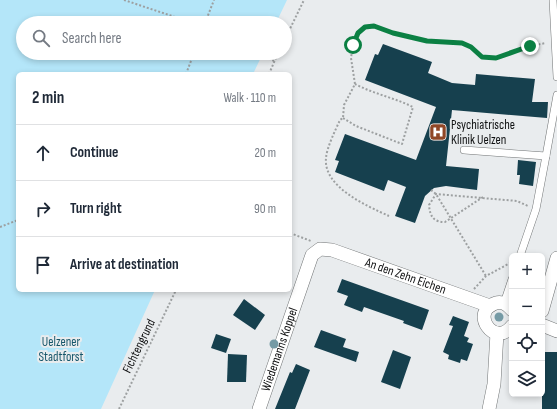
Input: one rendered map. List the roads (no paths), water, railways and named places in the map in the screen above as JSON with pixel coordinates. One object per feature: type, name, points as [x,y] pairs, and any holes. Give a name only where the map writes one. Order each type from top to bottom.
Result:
[{"type":"street","name":"An den Zehn Eichen","points":[[320,248],[332,250],[490,306]]},
{"type":"street","name":"Wiedemanns Koppel","points":[[259,409],[312,255],[320,248]]},
{"type":"street","points":[[545,300],[557,258]]},
{"type":"street","points":[[508,306],[497,302],[490,306],[485,312],[484,320],[487,327],[497,333],[509,330]]},
{"type":"street","points":[[545,326],[557,331]]},
{"type":"street","points":[[489,409],[494,384],[497,333]]},
{"type":"lane","points":[[553,0],[557,78]]},
{"type":"lane","points":[[521,253],[536,210],[557,95]]},
{"type":"lane","points":[[464,150],[546,156]]},
{"type":"lane","points":[[508,306],[511,289]]},
{"type":"place","name":"Psychiatrische Klinik Uelzen","points":[[438,132]]},
{"type":"park label","name":"Uelzener Stadtforst","points":[[61,350]]}]
